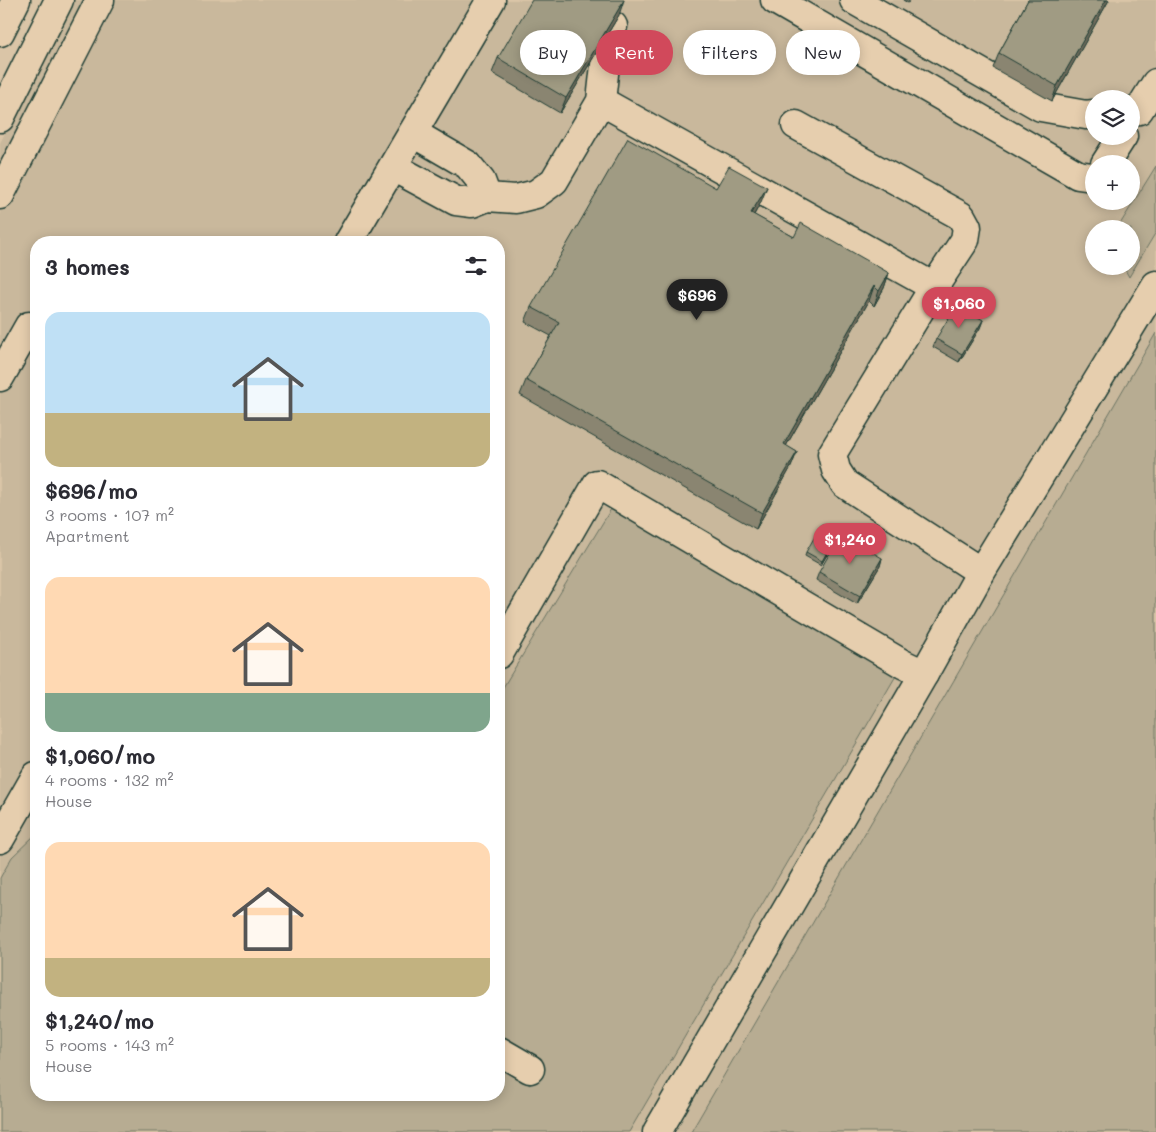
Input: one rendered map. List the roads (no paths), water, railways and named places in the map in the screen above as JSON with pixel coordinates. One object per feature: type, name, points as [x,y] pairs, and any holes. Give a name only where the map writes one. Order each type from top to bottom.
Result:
[{"type":"main road","points":[[0,32],[16,0]]},
{"type":"main road","points":[[0,118],[59,0]]},
{"type":"main road","points":[[0,195],[100,0]]},
{"type":"main road","points":[[352,236],[491,0]]},
{"type":"main road","points":[[776,0],[1078,175],[1085,176]]},
{"type":"main road","points":[[854,0],[1041,107],[1085,115]]},
{"type":"main road","points":[[393,167],[456,201],[472,203],[487,198],[516,199],[536,194],[554,181],[601,101],[605,65],[613,26]]},
{"type":"main road","points":[[1140,106],[1156,83]]},
{"type":"main road","points":[[601,101],[934,287]]},
{"type":"main road","points":[[796,126],[961,216],[967,227],[965,240],[934,287],[832,454],[836,470],[845,484],[982,572]]},
{"type":"main road","points":[[413,133],[468,165],[481,181],[487,198]]},
{"type":"main road","points":[[657,1132],[982,572],[1156,284]]},
{"type":"main road","points":[[0,377],[29,326]]},
{"type":"main road","points":[[505,644],[597,484],[903,664],[924,674]]},
{"type":"main road","points":[[0,839],[30,790]]},
{"type":"main road","points":[[505,1054],[530,1069]]}]
